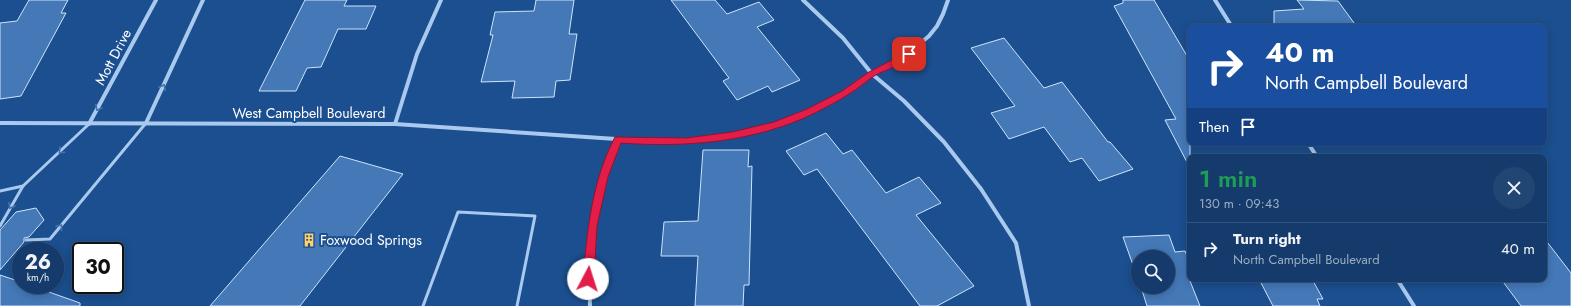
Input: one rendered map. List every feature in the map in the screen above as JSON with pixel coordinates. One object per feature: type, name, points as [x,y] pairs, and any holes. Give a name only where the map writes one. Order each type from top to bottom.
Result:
[{"type":"street","name":"Mott Drive","points":[[89,124],[156,0]]},
{"type":"street","points":[[146,123],[203,0]]},
{"type":"street","points":[[395,124],[416,54],[441,0]]},
{"type":"street","points":[[803,0],[843,38],[872,74],[904,101],[944,142],[981,189],[1016,243],[1029,306]]},
{"type":"street","name":"West Campbell Boulevard","points":[[0,123],[395,124],[646,141],[686,141],[732,136],[775,125],[810,112],[845,93],[872,74],[899,61],[919,46],[934,30],[946,11],[948,0]]},
{"type":"street","points":[[1215,0],[1230,24]]},
{"type":"street","points":[[590,306],[588,279],[593,226],[604,177],[618,139]]},
{"type":"street","points":[[1398,282],[1414,306]]},
{"type":"lane","points":[[26,240],[50,239],[146,123]]},
{"type":"lane","points":[[0,226],[23,186],[89,124]]},
{"type":"lane","points":[[0,191],[23,186]]},
{"type":"lane","points":[[423,306],[458,212],[535,216],[517,306]]},
{"type":"building","points":[[29,0],[68,0],[61,13],[66,13],[21,96],[0,99],[0,23],[17,21]]},
{"type":"building","points":[[305,0],[347,0],[344,6],[376,6],[366,29],[338,29],[321,67],[307,68],[296,91],[259,91]]},
{"type":"building","points":[[536,0],[574,0],[569,34],[577,34],[570,80],[556,81],[554,97],[512,98],[515,81],[481,82],[493,35],[490,35],[495,12],[534,11]]},
{"type":"building","points":[[671,0],[715,0],[727,14],[759,2],[774,20],[757,27],[800,80],[772,92],[768,86],[737,100],[723,81],[729,78]]},
{"type":"building","points":[[1123,0],[1154,0],[1187,56],[1187,146],[1190,146],[1190,154],[1187,154],[1187,162],[1165,120],[1176,119],[1114,6],[1123,3]]},
{"type":"building","points":[[1297,0],[1338,1],[1355,24],[1274,24],[1274,11],[1304,9]]},
{"type":"building","points":[[1004,38],[1044,88],[1062,82],[1108,142],[1110,142],[1133,169],[1099,181],[1082,158],[1070,162],[1044,127],[1009,139],[991,113],[1015,106],[971,48]]},
{"type":"building","points":[[826,133],[843,154],[852,150],[886,193],[919,177],[941,203],[916,215],[974,286],[937,306],[920,306],[817,169],[804,175],[786,151]]},
{"type":"building","points":[[703,150],[749,150],[748,167],[752,166],[749,285],[744,285],[743,306],[695,306],[698,256],[661,256],[664,222],[698,221]]},
{"type":"building","name":"Foxwood Springs","points":[[340,156],[403,174],[300,306],[210,306]]},
{"type":"building","points":[[36,208],[44,220],[29,237],[24,238],[24,242],[12,242],[12,256],[0,270],[0,230],[16,212]]},
{"type":"building","points":[[1169,235],[1174,250],[1131,250],[1131,259],[1123,237]]},
{"type":"building","points":[[1547,242],[1571,273],[1571,306],[1521,306],[1503,282],[1547,282]]},
{"type":"building","points":[[1185,251],[1187,256],[1187,282],[1190,282],[1200,306],[1147,306],[1143,294],[1175,294],[1175,252]]},
{"type":"building","points":[[0,275],[12,279],[12,294],[54,294],[80,303],[80,306],[0,306]]},
{"type":"building","points":[[1261,282],[1314,282],[1323,299],[1317,299],[1320,306],[1273,306]]},
{"type":"place","name":"Foxwood Springs","points":[[309,240]]},
{"type":"route","points":[[588,279],[593,226],[604,177],[618,139],[686,141],[732,136],[775,125],[810,112],[845,93],[872,74],[899,61],[909,54]]}]
